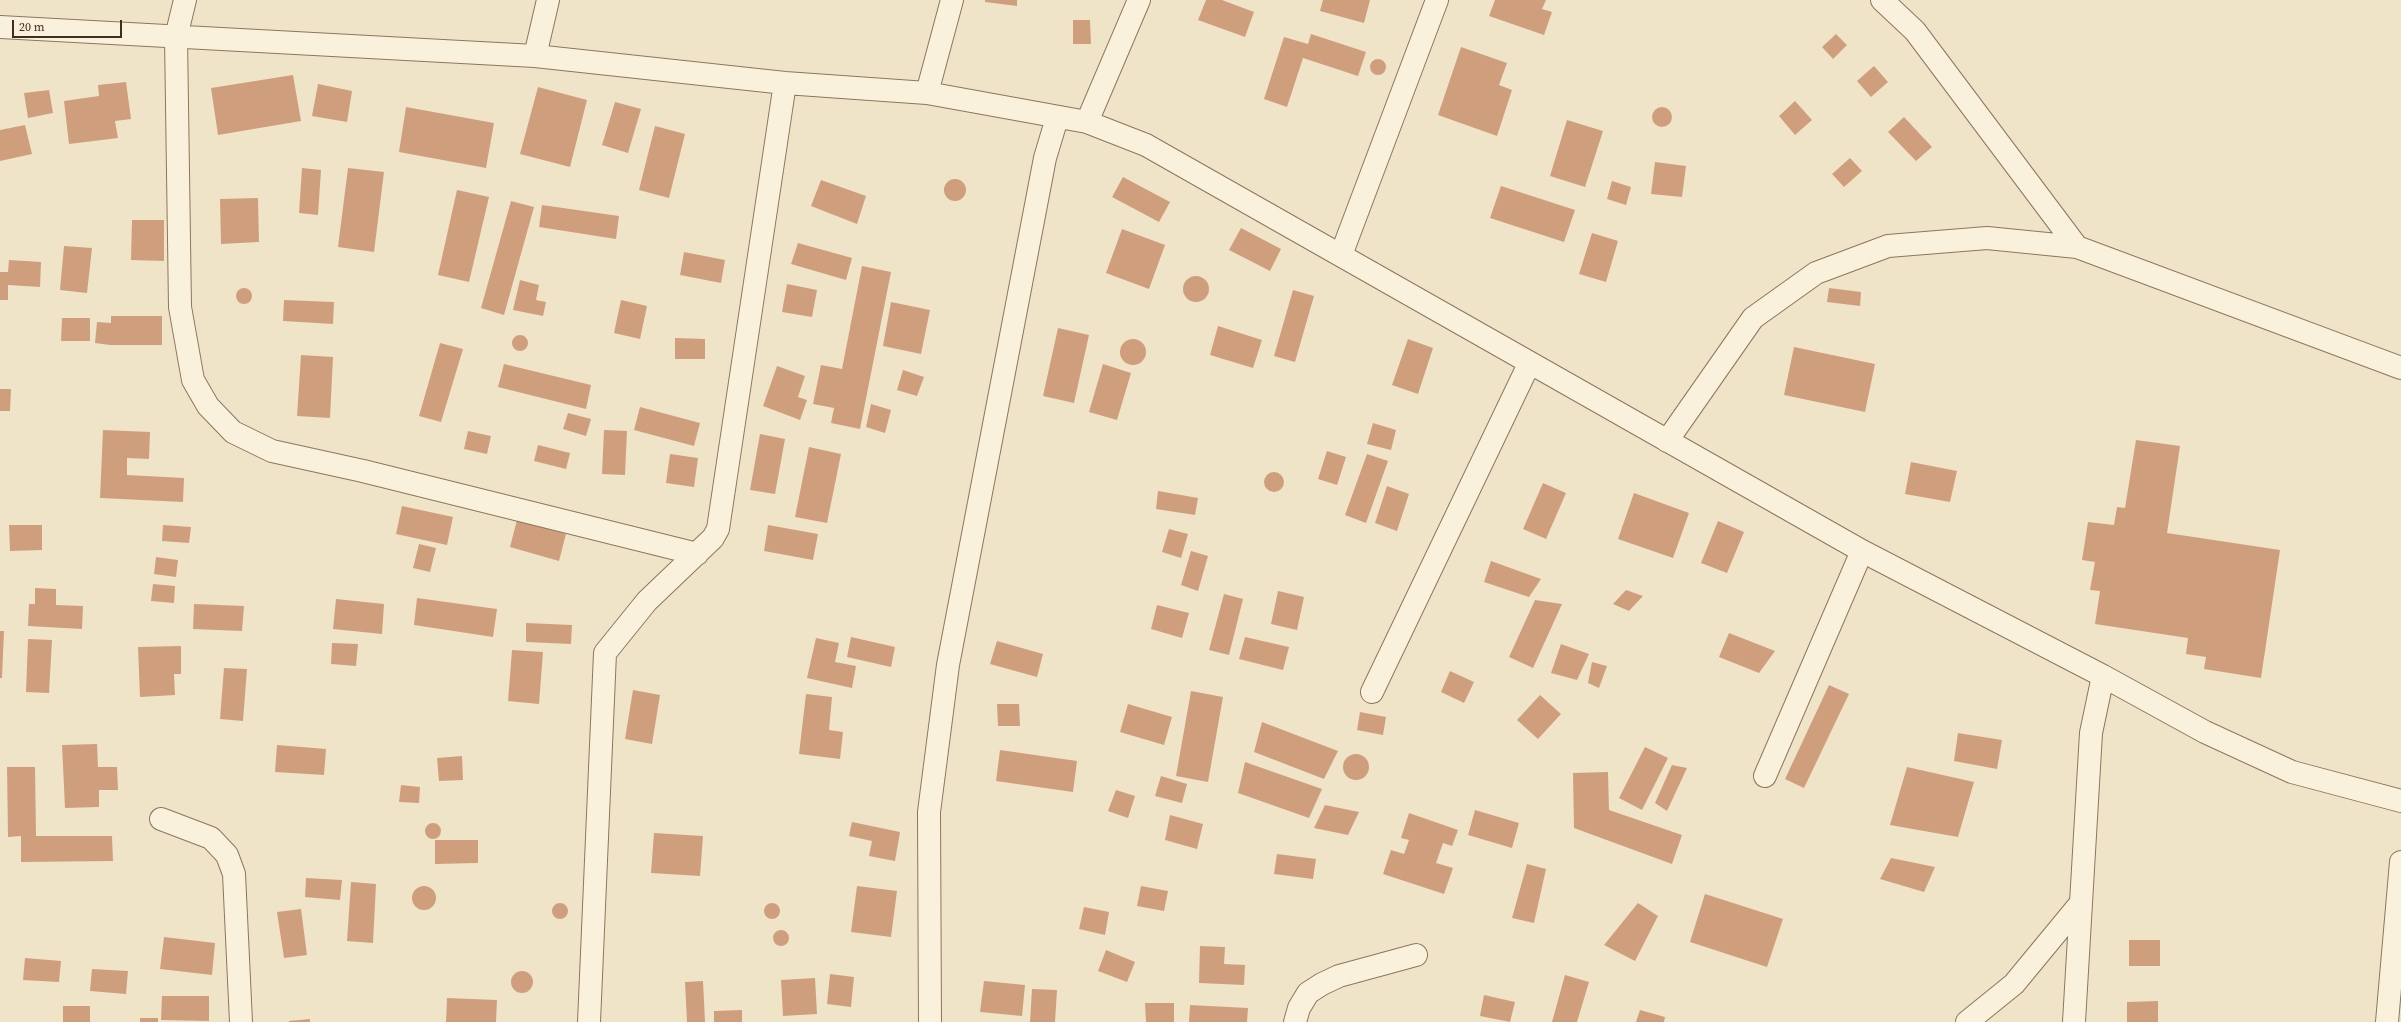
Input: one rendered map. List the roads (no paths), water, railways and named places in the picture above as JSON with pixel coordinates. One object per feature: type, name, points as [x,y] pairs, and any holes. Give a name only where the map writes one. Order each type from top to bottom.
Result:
[{"type":"street","points":[[185,0],[176,37],[180,307],[193,380],[208,406],[233,432],[272,451],[363,470],[697,554]]},
{"type":"street","points":[[535,56],[548,0]]},
{"type":"street","points":[[927,93],[952,0]]},
{"type":"street","points":[[1087,122],[1139,0]]},
{"type":"street","points":[[1341,255],[1437,0]]},
{"type":"street","points":[[1882,0],[1915,31],[2078,247]]},
{"type":"street","points":[[0,27],[535,56],[785,83],[927,93],[1057,118],[1087,122],[1146,146],[1862,551],[2103,676],[2204,732],[2292,772],[2401,801]]},
{"type":"street","points":[[589,1022],[605,653],[647,600],[713,538],[718,529],[785,83]]},
{"type":"street","points":[[930,1022],[929,812],[948,664],[1045,158],[1057,118]]},
{"type":"street","points":[[1667,441],[1753,318],[1816,273],[1888,246],[1988,238],[2078,247],[2401,368]]},
{"type":"street","points":[[1372,692],[1529,364]]},
{"type":"street","points":[[1765,776],[1862,551]]},
{"type":"street","points":[[2074,1022],[2091,733],[2103,676]]},
{"type":"street","points":[[161,819],[211,838],[227,855],[234,874],[241,1022]]},
{"type":"street","points":[[2387,1022],[2399,917],[2401,862]]},
{"type":"street","points":[[1967,1022],[2014,984],[2080,904]]},
{"type":"street","points":[[1295,1022],[1299,1008],[1308,993],[1322,984],[1339,976],[1416,956]]}]
